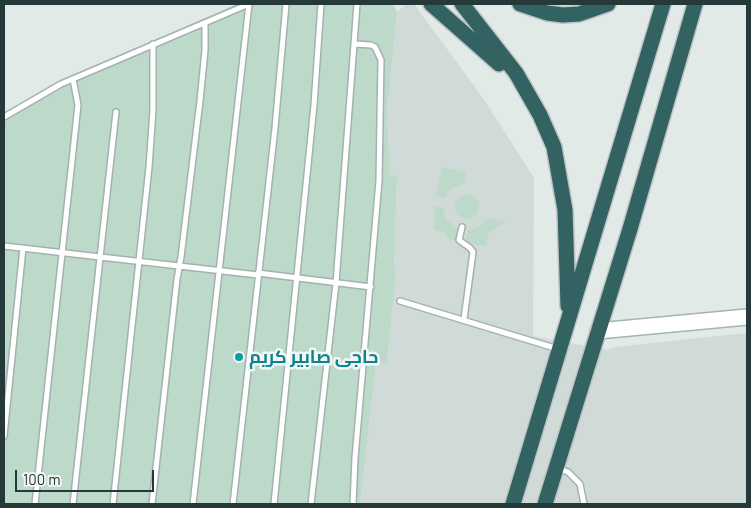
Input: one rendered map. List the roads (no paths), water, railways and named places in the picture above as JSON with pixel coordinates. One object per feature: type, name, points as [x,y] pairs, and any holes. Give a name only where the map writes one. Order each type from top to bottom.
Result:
[{"type":"highway","points":[[431,4],[486,52],[532,102]]},
{"type":"highway","points":[[462,4],[511,68],[550,136],[562,183],[565,210],[569,318]]},
{"type":"highway","points":[[520,4],[547,13],[563,15],[579,14],[608,4]]},
{"type":"highway","points":[[513,504],[663,4]]},
{"type":"highway","points":[[545,504],[695,4]]},
{"type":"street","points":[[598,331],[747,317]]},
{"type":"lane","points":[[4,117],[73,79],[249,4],[192,504]]},
{"type":"lane","points":[[233,504],[286,4]]},
{"type":"lane","points":[[274,504],[297,278],[321,4]]},
{"type":"lane","points":[[311,504],[336,283],[357,4]]},
{"type":"lane","points":[[152,504],[204,63],[205,23]]},
{"type":"lane","points":[[113,504],[140,262],[153,110],[154,44]]},
{"type":"lane","points":[[353,504],[355,458],[379,181],[381,60],[375,47],[370,44],[355,44]]},
{"type":"lane","points":[[36,504],[78,105],[73,79]]},
{"type":"lane","points":[[74,504],[116,112]]},
{"type":"lane","points":[[462,227],[459,240],[473,252],[464,320]]},
{"type":"lane","points":[[4,246],[371,287]]},
{"type":"lane","points":[[4,436],[23,248]]},
{"type":"lane","points":[[400,301],[559,349]]},
{"type":"lane","points":[[556,468],[568,472],[580,484],[584,504]]},
{"type":"place","name":"حاجی صابیر کریم","points":[[239,357]]}]
